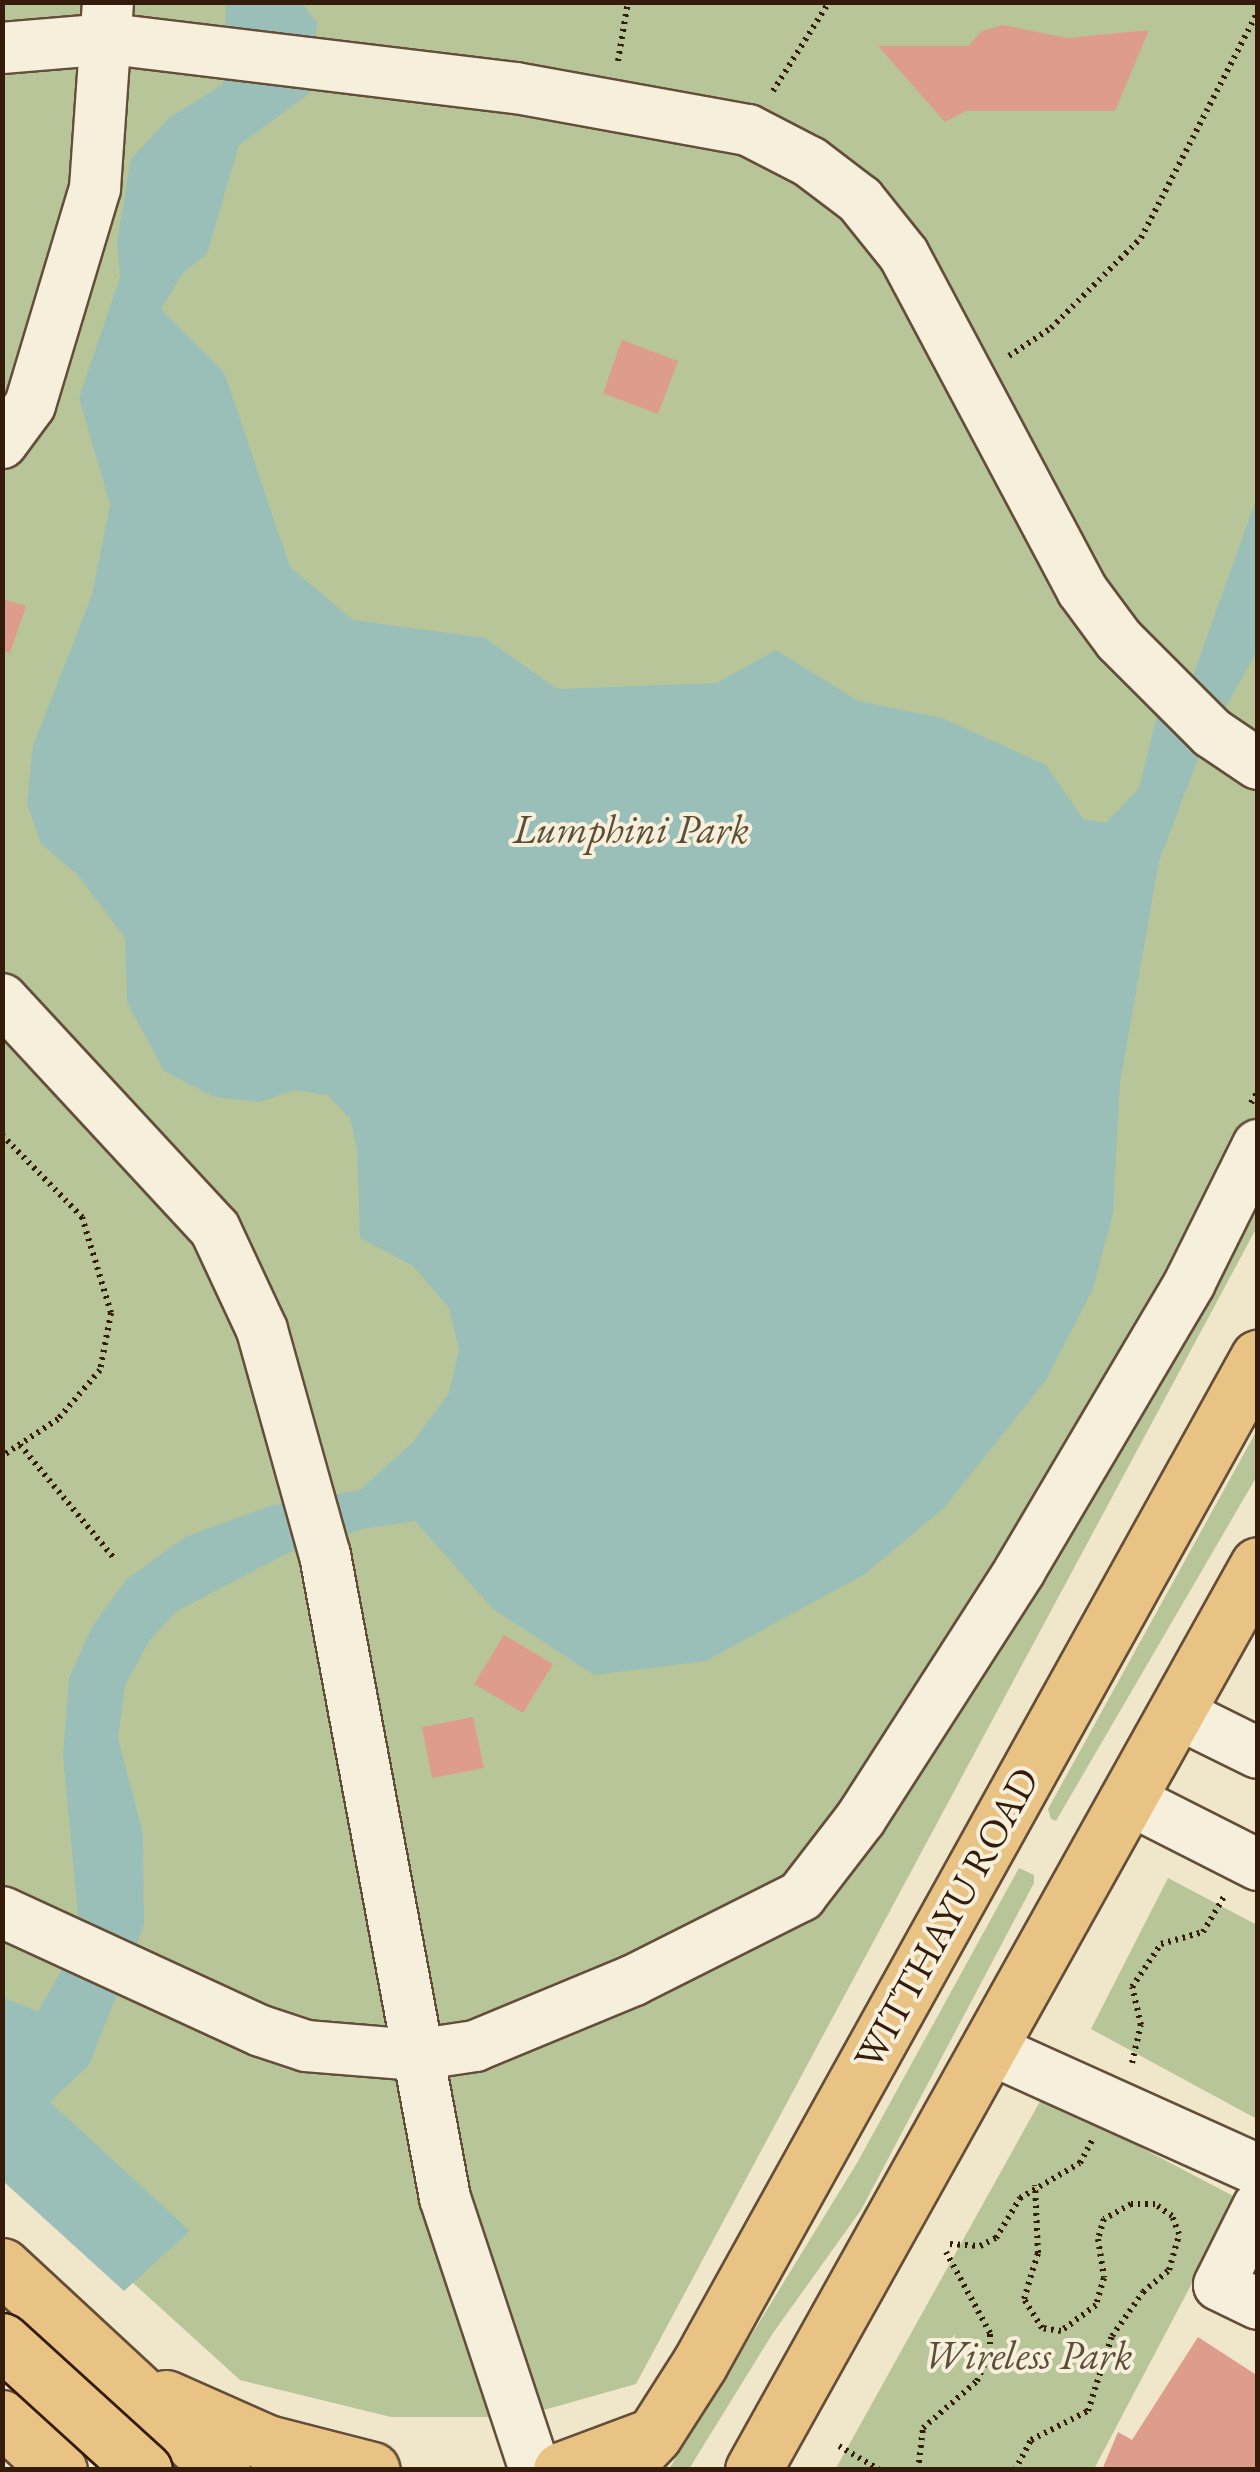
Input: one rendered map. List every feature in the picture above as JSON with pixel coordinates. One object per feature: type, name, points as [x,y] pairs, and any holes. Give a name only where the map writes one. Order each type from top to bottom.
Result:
[{"type":"main road","name":"WITTHAYU ROAD","points":[[638,2452],[1258,1358]]},
{"type":"main road","points":[[754,2469],[1258,1566]]},
{"type":"main road","points":[[2,2371],[23,2352],[30,2325],[12,2274]]},
{"type":"main road","points":[[12,2274],[222,2470]]},
{"type":"main road","points":[[2,2341],[146,2470]]},
{"type":"main road","points":[[131,2383],[150,2439],[146,2470]]},
{"type":"main road","points":[[131,2383],[267,2442],[372,2470]]},
{"type":"main road","points":[[2,2418],[59,2470]]},
{"type":"main road","points":[[561,2470],[638,2452]]},
{"type":"street","points":[[2,443],[30,404],[95,188],[109,21]]},
{"type":"street","points":[[2,48],[109,21],[226,56],[611,102],[748,130],[810,162],[860,200],[904,255],[1082,590],[1174,697],[1212,733],[1258,764]]},
{"type":"street","points":[[2,999],[215,1229],[262,1330],[325,1555],[415,2055],[445,2198],[535,2470]]},
{"type":"street","points":[[2,1912],[66,1946],[306,2046],[415,2055],[474,2046],[634,1980],[802,1896],[861,1818],[1020,1570],[1190,1282],[1253,1127]]},
{"type":"street","points":[[1177,1713],[1251,1734]]},
{"type":"street","points":[[1130,1800],[1258,1865]]},
{"type":"street","points":[[1168,1850],[1258,1893]]},
{"type":"street","points":[[990,2049],[1258,2170]]},
{"type":"street","points":[[1258,2208],[1219,2284],[1258,2304]]},
{"type":"path","points":[[611,102],[628,2]]},
{"type":"path","points":[[748,130],[829,2]]},
{"type":"path","points":[[969,381],[1051,328],[1142,238],[1258,11]]},
{"type":"path","points":[[1253,1127],[1258,1091]]},
{"type":"path","points":[[2,1135],[82,1217],[111,1312],[100,1370],[58,1420],[2,1456]]},
{"type":"path","points":[[20,1445],[113,1557]]},
{"type":"path","points":[[1015,2470],[1031,2440],[1088,2411],[1112,2336],[1143,2292],[1169,2270],[1178,2234],[1172,2216],[1154,2204],[1131,2204],[1104,2219],[1098,2239],[1104,2278],[1096,2305],[1060,2331],[1042,2328],[1024,2298],[1038,2253],[1035,2185]]},
{"type":"path","points":[[918,2470],[923,2428],[977,2381],[990,2352],[990,2333],[946,2252]]},
{"type":"path","points":[[839,2446],[880,2470]]},
{"type":"green space","name":"Lumphini Park","points":[[3,3],[1257,3],[1257,1227],[636,2384],[519,2417],[391,2417],[240,2380],[3,2165]]},
{"type":"green space","points":[[1257,1430],[1257,1476],[1056,1821],[1051,1819],[1048,1809]]},
{"type":"green space","points":[[1019,1868],[1034,1875],[1034,1883],[861,2210],[773,2333],[689,2469],[669,2469],[857,2163]]},
{"type":"green space","points":[[1168,1878],[1257,1925],[1257,2119],[1091,2029]]},
{"type":"green space","name":"Wireless Park","points":[[1043,2096],[1237,2198],[1094,2469],[835,2470]]},
{"type":"water","points":[[226,3],[302,3],[317,23],[310,93],[239,145],[207,254],[183,273],[161,309],[224,372],[290,567],[353,620],[485,638],[557,689],[717,683],[776,650],[858,701],[942,718],[1046,765],[1083,819],[1106,823],[1139,788],[1156,720],[1194,673],[1257,497],[1257,651],[1201,751],[1159,861],[1120,1083],[1113,1213],[1093,1289],[1046,1380],[944,1508],[865,1574],[706,1661],[594,1675],[493,1609],[415,1521],[362,1529],[286,1554],[177,1611],[149,1641],[125,1686],[118,1738],[143,1834],[144,1925],[89,2065],[50,2102],[190,2231],[124,2291],[3,2181],[2,1997],[38,2012],[63,1967],[78,1916],[63,1756],[69,1678],[93,1625],[126,1580],[185,1537],[270,1506],[360,1490],[413,1442],[449,1393],[459,1350],[449,1308],[413,1266],[360,1238],[357,1149],[350,1118],[327,1095],[294,1090],[260,1102],[214,1097],[164,1071],[127,1002],[125,938],[77,874],[41,844],[27,803],[33,746],[92,595],[110,505],[79,398],[120,277],[117,242],[131,159],[169,118],[223,84]]},
{"type":"building","points":[[1003,25],[1067,38],[1149,30],[1115,111],[966,111],[945,122],[878,46],[968,46],[982,31]]},
{"type":"building","points":[[622,340],[678,361],[658,414],[603,393]]},
{"type":"building","points":[[2,599],[26,606],[10,653],[2,651]]},
{"type":"building","points":[[504,1635],[553,1664],[523,1713],[474,1684]]},
{"type":"building","points":[[473,1717],[484,1768],[432,1778],[422,1727]]},
{"type":"building","points":[[1198,2337],[1258,2376],[1258,2470],[1102,2470],[1118,2432],[1132,2440]]}]
